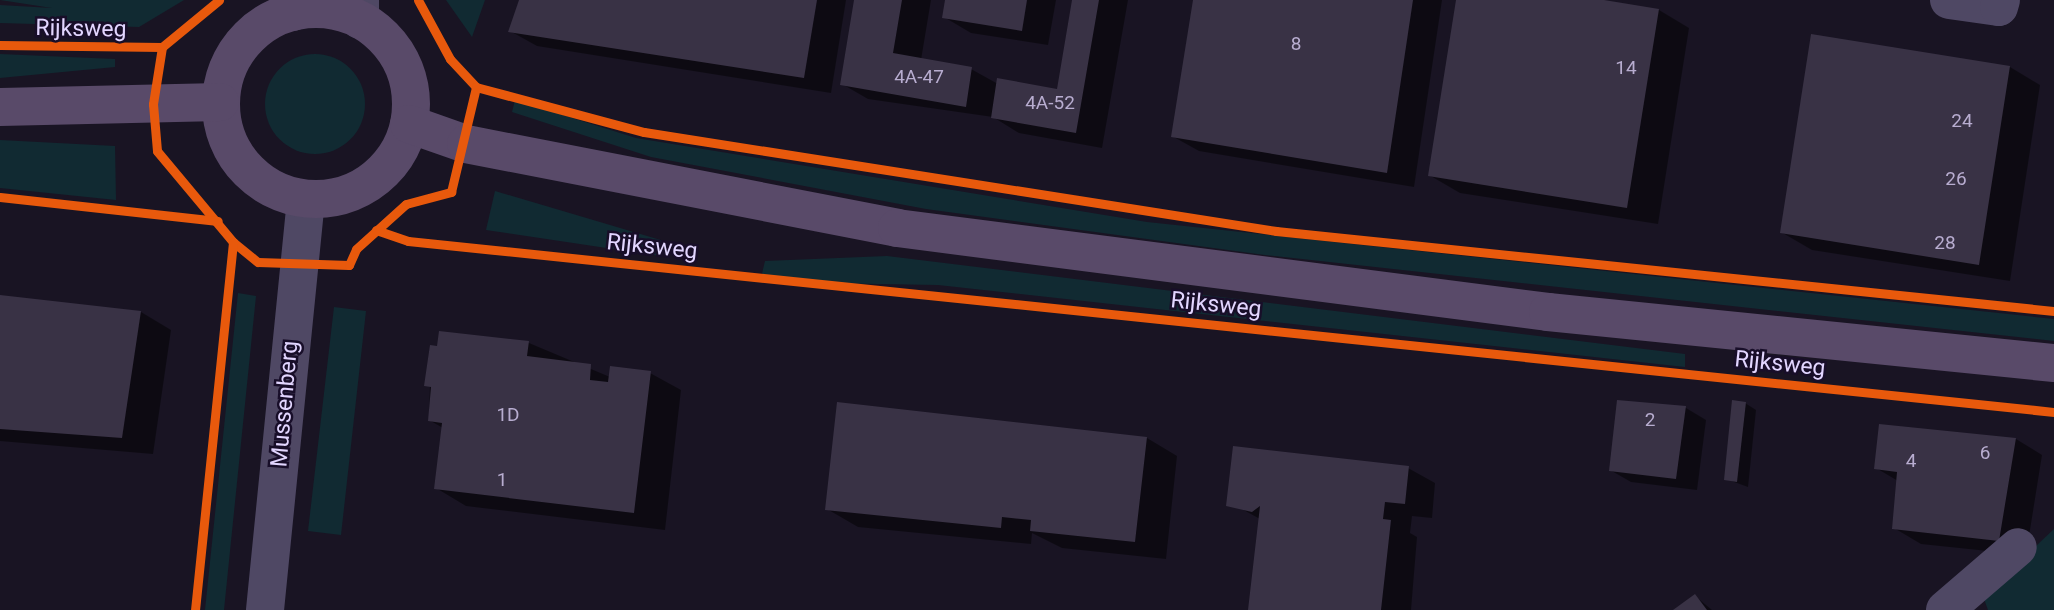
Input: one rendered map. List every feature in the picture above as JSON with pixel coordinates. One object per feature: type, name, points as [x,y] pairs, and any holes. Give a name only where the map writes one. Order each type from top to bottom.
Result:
[{"type":"main road","points":[[295,6],[360,10],[400,61],[410,93],[409,124],[398,153],[373,181],[338,197],[306,199],[261,182],[240,162],[226,136],[220,102],[236,51],[269,21],[295,6]]},
{"type":"main road","points":[[0,107],[220,102]]},
{"type":"main road","name":"Rijksweg","points":[[409,124],[466,145],[897,228],[1548,312],[2054,363]]},
{"type":"street","points":[[1949,0],[2000,8],[2001,0]]},
{"type":"street","name":"Mussenberg","points":[[265,610],[306,199]]},
{"type":"street","points":[[1945,610],[2018,547]]},
{"type":"shaded area","points":[[0,0],[184,0],[139,27],[0,23],[0,5],[52,8]]},
{"type":"shaded area","points":[[446,0],[485,0],[472,37]]},
{"type":"shaded area","points":[[0,54],[115,59],[115,67],[0,78]]},
{"type":"shaded area","points":[[315,54],[334,58],[350,69],[361,85],[365,104],[361,123],[350,139],[334,150],[315,154],[296,150],[280,139],[269,123],[265,104],[269,85],[280,69],[296,58]]},
{"type":"shaded area","points":[[515,100],[636,138],[1147,222],[2054,319],[2054,341],[1265,255],[926,209],[651,157],[512,112]]},
{"type":"shaded area","points":[[0,140],[115,146],[116,200],[0,188]]},
{"type":"shaded area","points":[[495,191],[664,241],[660,256],[486,230]]},
{"type":"shaded area","points":[[887,256],[1685,354],[1685,367],[938,285],[760,282],[765,261]]},
{"type":"shaded area","points":[[238,293],[256,296],[224,610],[205,610]]},
{"type":"shaded area","points":[[334,307],[366,311],[341,535],[308,531]]},
{"type":"shaded area","points":[[2054,529],[2054,610],[1988,610],[1983,596]]},
{"type":"building","points":[[519,0],[817,0],[804,78],[508,32]]},
{"type":"building","points":[[854,0],[902,0],[893,53],[972,67],[966,107],[840,85]]},
{"type":"building","points":[[945,0],[1027,0],[1022,31],[942,18]]},
{"type":"building","points":[[1072,0],[1099,0],[1076,133],[991,118],[997,78],[1057,89]]},
{"type":"building","points":[[1193,0],[1413,0],[1387,173],[1171,137]]},
{"type":"building","points":[[1456,0],[1604,0],[1659,9],[1627,208],[1428,176]]},
{"type":"building","points":[[1811,34],[2010,66],[1979,265],[1780,233]]},
{"type":"building","points":[[0,295],[141,311],[122,438],[0,429]]},
{"type":"building","points":[[439,331],[529,341],[527,356],[591,364],[590,380],[608,382],[610,366],[651,371],[634,513],[434,489],[442,423],[428,421],[431,387],[424,386],[430,345],[437,346]]},
{"type":"building","points":[[1617,400],[1686,406],[1676,479],[1609,471]]},
{"type":"building","points":[[1732,400],[1746,402],[1737,482],[1724,480]]},
{"type":"building","points":[[837,402],[1147,437],[1135,542],[1030,531],[1031,520],[1002,517],[1001,528],[825,510]]},
{"type":"building","points":[[1879,424],[2016,438],[1999,541],[1892,529],[1897,472],[1874,469]]},
{"type":"building","points":[[1233,446],[1409,466],[1405,504],[1385,502],[1383,519],[1391,520],[1381,610],[1248,610],[1260,506],[1252,512],[1226,506]]},
{"type":"building","points":[[1695,594],[1707,610],[1673,610]]},
{"type":"cycle path","points":[[0,45],[162,47],[219,0]]},
{"type":"cycle path","points":[[418,0],[450,59],[476,87],[644,132],[1276,231],[2054,311]]},
{"type":"cycle path","points":[[162,47],[153,104],[157,151],[233,242],[258,262],[349,265],[356,249],[406,204],[451,192],[476,87]]},
{"type":"cycle path","points":[[0,197],[218,221]]},
{"type":"cycle path","points":[[376,230],[408,241],[2054,412]]},
{"type":"cycle path","points":[[195,610],[233,242]]}]
